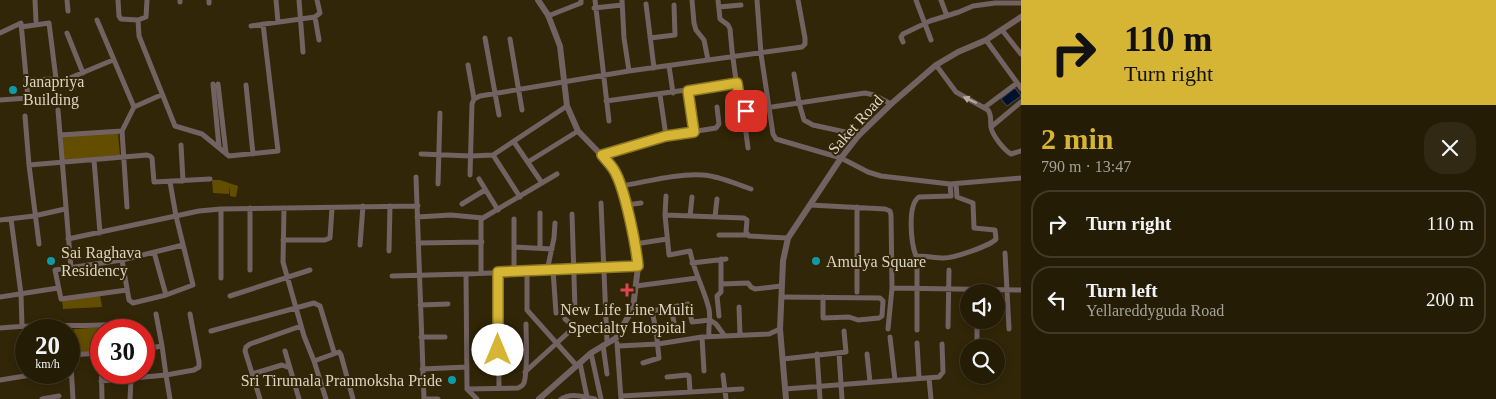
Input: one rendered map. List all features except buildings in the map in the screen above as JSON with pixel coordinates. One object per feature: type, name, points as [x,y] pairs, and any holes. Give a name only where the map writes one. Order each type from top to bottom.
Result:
[{"type":"street","points":[[35,0],[36,21]]},
{"type":"street","points":[[67,0],[68,11]]},
{"type":"street","points":[[118,0],[119,16],[121,19],[138,20],[146,17],[146,0]]},
{"type":"street","points":[[276,0],[278,22]]},
{"type":"street","points":[[299,0],[303,52]]},
{"type":"street","points":[[252,26],[315,17],[320,13],[318,0]]},
{"type":"street","points":[[538,0],[547,14],[560,46],[567,106],[578,131],[610,164],[621,186],[635,244],[638,266],[633,308],[616,338],[591,353],[546,396],[539,399]]},
{"type":"street","points":[[547,14],[581,3],[581,0]]},
{"type":"street","points":[[595,0],[594,8],[609,121]]},
{"type":"street","points":[[692,0],[694,23],[696,30],[704,40],[708,60]]},
{"type":"street","points":[[718,0],[720,19],[730,29],[748,148]]},
{"type":"street","points":[[757,0],[761,54],[773,134],[776,139],[841,158],[868,172],[881,176],[953,184],[1021,178]]},
{"type":"street","points":[[474,99],[629,71],[802,47],[805,44],[798,0]]},
{"type":"street","points":[[916,0],[931,40]]},
{"type":"street","points":[[941,0],[947,16]]},
{"type":"street","points":[[903,42],[901,37],[903,34],[947,16],[972,3],[995,1],[1021,3]]},
{"type":"street","points":[[594,8],[622,3],[624,38],[629,71]]},
{"type":"street","points":[[646,4],[654,68]]},
{"type":"street","points":[[650,38],[675,36],[674,5]]},
{"type":"street","points":[[719,7],[742,5]]},
{"type":"street","name":"Saket Road","points":[[786,399],[781,334],[781,286],[783,261],[788,238],[841,158],[859,135],[891,104],[936,65],[958,52],[986,40],[1021,16]]},
{"type":"street","points":[[315,17],[319,40]]},
{"type":"street","points":[[97,20],[134,107]]},
{"type":"street","points":[[138,20],[139,36],[175,126],[202,134],[229,156],[278,151],[263,24]]},
{"type":"street","points":[[0,34],[21,24],[21,27],[50,23],[56,78],[26,80]]},
{"type":"street","points":[[0,100],[28,98],[21,27]]},
{"type":"street","points":[[1002,30],[1021,54]]},
{"type":"street","points":[[67,33],[83,73]]},
{"type":"street","points":[[485,38],[499,115]]},
{"type":"street","points":[[510,39],[522,110]]},
{"type":"street","points":[[986,40],[1021,88]]},
{"type":"street","points":[[65,80],[113,60]]},
{"type":"street","points":[[936,65],[956,92],[985,107],[991,113],[992,131],[1006,151],[1011,154],[1021,152]]},
{"type":"street","points":[[468,66],[474,99],[472,104],[470,175]]},
{"type":"street","points":[[669,66],[673,93]]},
{"type":"street","points":[[794,74],[801,115],[807,123],[859,135]]},
{"type":"street","points":[[606,101],[737,83]]},
{"type":"street","points":[[985,107],[1017,83]]},
{"type":"street","points":[[215,84],[226,154]]},
{"type":"street","points":[[246,85],[253,154]]},
{"type":"street","points":[[688,91],[694,132]]},
{"type":"street","points":[[660,94],[666,136]]},
{"type":"street","points":[[743,110],[865,94],[874,95],[891,104]]},
{"type":"street","points":[[127,207],[123,129],[134,107],[162,95]]},
{"type":"street","points":[[217,99],[219,147]]},
{"type":"street","points":[[991,127],[1021,102]]},
{"type":"street","points":[[421,154],[493,156],[567,106]]},
{"type":"street","points":[[603,156],[666,136],[718,127],[717,107]]},
{"type":"street","points":[[58,110],[71,268]]},
{"type":"street","points":[[438,184],[440,113]]},
{"type":"street","points":[[26,116],[34,216],[39,244]]},
{"type":"street","points":[[60,135],[123,129]]},
{"type":"street","points":[[528,162],[578,131]]},
{"type":"street","points":[[514,142],[542,183]]},
{"type":"street","points":[[181,146],[183,181]]},
{"type":"street","points":[[29,165],[150,156],[154,182],[210,179]]},
{"type":"street","points":[[493,156],[520,196]]},
{"type":"street","points":[[94,160],[100,233]]},
{"type":"street","points":[[417,217],[451,215],[483,218],[557,174]]},
{"type":"street","points":[[621,186],[690,174],[714,176],[751,189]]},
{"type":"street","points":[[416,177],[424,399],[438,399]]},
{"type":"street","points":[[479,179],[498,210]]},
{"type":"street","points":[[122,260],[129,300],[133,303],[193,286],[170,182]]},
{"type":"street","points":[[953,184],[954,197]]},
{"type":"street","points":[[462,204],[485,190]]},
{"type":"street","points":[[666,196],[665,216],[669,255],[690,252],[697,278],[703,288],[710,320],[708,325],[709,337]]},
{"type":"street","points":[[690,216],[692,197]]},
{"type":"street","points":[[919,197],[954,197],[973,203],[974,228],[995,230],[996,238],[994,242],[969,252],[949,257],[916,256],[911,214],[916,199],[919,197]]},
{"type":"street","points":[[715,217],[717,199]]},
{"type":"street","points":[[601,203],[607,374]]},
{"type":"street","points":[[626,205],[641,203]]},
{"type":"street","points":[[810,205],[886,209],[890,211],[892,288],[888,329]]},
{"type":"street","points":[[360,245],[363,206]]},
{"type":"street","points":[[389,251],[390,206]]},
{"type":"street","points":[[68,239],[221,208],[418,206]]},
{"type":"street","points":[[857,207],[857,292]]},
{"type":"street","points":[[221,208],[221,278]]},
{"type":"street","points":[[250,208],[250,270]]},
{"type":"street","points":[[284,208],[283,262],[301,326],[326,399]]},
{"type":"street","points":[[283,240],[325,240],[330,238],[332,208]]},
{"type":"street","points":[[0,220],[34,216],[65,209]]},
{"type":"street","points":[[540,214],[540,248]]},
{"type":"street","points":[[572,214],[575,309]]},
{"type":"street","points":[[665,216],[745,218],[747,220],[747,235]]},
{"type":"street","points":[[481,273],[483,218]]},
{"type":"street","points":[[11,219],[21,294],[22,319]]},
{"type":"street","points":[[514,219],[514,272]]},
{"type":"street","points":[[555,223],[550,270],[556,313]]},
{"type":"street","points":[[719,235],[788,238]]},
{"type":"street","points":[[635,244],[667,239]]},
{"type":"street","points":[[418,242],[482,242]]},
{"type":"street","points":[[127,290],[62,299],[60,298],[55,270],[122,260],[183,245]]},
{"type":"street","points":[[514,247],[552,249]]},
{"type":"street","points":[[154,252],[166,295]]},
{"type":"street","points":[[1005,253],[1008,329]]},
{"type":"street","points":[[692,263],[723,259],[721,292],[716,296],[719,316]]},
{"type":"street","points":[[917,330],[918,264]]},
{"type":"street","points":[[392,276],[638,266]]},
{"type":"street","points":[[230,296],[310,270]]},
{"type":"street","points":[[948,327],[949,270]]},
{"type":"street","points":[[498,272],[498,388]]},
{"type":"street","points":[[527,272],[527,310],[579,365],[587,397]]},
{"type":"street","points":[[466,274],[466,389]]},
{"type":"street","points":[[636,286],[697,278]]},
{"type":"street","points":[[722,284],[748,283],[755,289],[781,286]]},
{"type":"street","points":[[0,297],[58,288]]},
{"type":"street","points":[[892,288],[960,290]]},
{"type":"street","points":[[1007,290],[1021,290]]},
{"type":"street","points":[[782,296],[880,298],[884,301],[882,316],[858,320],[849,317],[823,318],[823,297]]},
{"type":"street","points":[[211,331],[314,302],[318,303],[334,352]]},
{"type":"street","points":[[420,305],[448,304]]},
{"type":"street","points":[[630,312],[652,311],[688,304],[692,322],[710,320],[716,324],[724,336]]},
{"type":"street","points":[[671,307],[676,328]]},
{"type":"street","points":[[739,307],[740,335]]},
{"type":"street","points":[[643,363],[660,358],[652,311]]},
{"type":"street","points":[[156,314],[170,399]]},
{"type":"street","points":[[155,376],[194,370],[198,367],[199,362],[190,314]]},
{"type":"street","points":[[525,372],[572,327],[565,319]]},
{"type":"street","points":[[466,389],[518,388],[522,386],[525,372],[526,324]]},
{"type":"street","points":[[260,399],[245,351],[246,347],[301,326]]},
{"type":"street","points":[[0,328],[15,327]]},
{"type":"street","points":[[783,359],[846,352],[844,331]]},
{"type":"street","points":[[769,334],[781,334]]},
{"type":"street","points":[[618,346],[658,344],[702,337],[781,334]]},
{"type":"street","points":[[421,337],[445,337]]},
{"type":"street","points":[[702,337],[704,371]]},
{"type":"street","points":[[890,337],[895,380]]},
{"type":"street","points":[[616,338],[622,398],[742,389]]},
{"type":"street","points":[[917,343],[920,378]]},
{"type":"street","points":[[785,389],[939,377],[942,375],[942,344]]},
{"type":"street","points":[[155,347],[162,346]]},
{"type":"street","points":[[285,351],[298,399]]},
{"type":"street","points":[[314,360],[334,352],[339,352],[353,399]]},
{"type":"street","points":[[591,353],[601,399]]},
{"type":"street","points":[[839,353],[842,399]]},
{"type":"street","points":[[817,354],[820,399]]},
{"type":"street","points":[[867,354],[870,382]]},
{"type":"street","points":[[252,374],[282,365],[290,368]]},
{"type":"street","points":[[422,369],[467,367]]},
{"type":"street","points":[[723,375],[726,399]]},
{"type":"street","points":[[667,377],[689,376],[690,392]]},
{"type":"street","points":[[0,380],[15,378]]},
{"type":"street","points":[[929,378],[931,399]]},
{"type":"street","points":[[72,384],[73,399]]},
{"type":"street","points":[[101,384],[102,399]]},
{"type":"street","points":[[130,384],[130,399]]},
{"type":"street","points":[[466,389],[477,399]]},
{"type":"street","points":[[561,399],[576,395],[595,399]]},
{"type":"street","points":[[42,399],[59,396]]},
{"type":"street","points":[[778,399],[786,399]]},
{"type":"shaded area","points":[[118,133],[120,155],[64,160],[62,136]]},
{"type":"shaded area","points":[[212,180],[220,180],[238,186],[236,197],[230,196],[230,186],[229,194],[213,193]]},
{"type":"shaded area","points":[[100,295],[102,307],[63,309],[62,301]]},
{"type":"shaded area","points":[[90,328],[90,352],[80,352],[80,329]]},
{"type":"water","points":[[1015,88],[1021,96],[1007,106],[1001,99]]},
{"type":"place","name":"Janapriya Building","points":[[13,90]]},
{"type":"place","name":"Sai Raghava Residency","points":[[51,261]]},
{"type":"place","name":"Amulya Square","points":[[816,261]]},
{"type":"place","name":"New Life Line Multi Specialty Hospital","points":[[627,290]]},
{"type":"place","name":"Sri Tirumala Pranmoksha Pride","points":[[452,380]]},
{"type":"route","points":[[498,350],[498,272],[638,266],[635,244],[621,186],[615,171],[602,155],[666,136],[694,132],[688,91],[737,83],[741,107],[746,111]]}]
